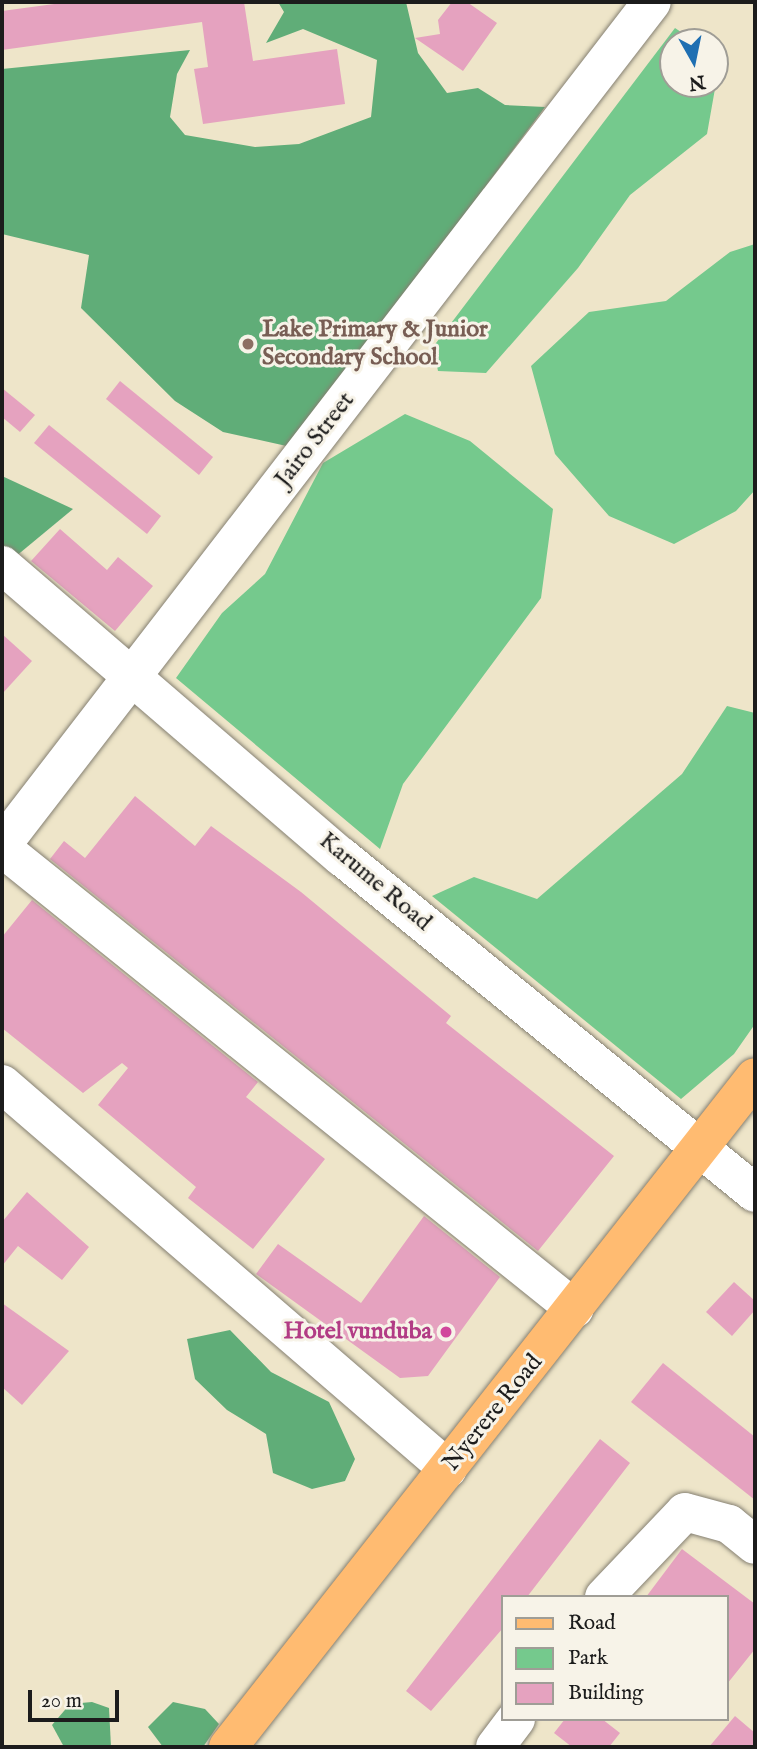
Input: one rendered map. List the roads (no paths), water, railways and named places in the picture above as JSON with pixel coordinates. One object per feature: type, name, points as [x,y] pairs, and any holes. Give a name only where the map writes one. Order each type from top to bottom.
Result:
[{"type":"main road","name":"Nyerere Road","points":[[228,1747],[755,1077]]},
{"type":"street","name":"Jairo Street","points":[[2,847],[652,2]]},
{"type":"street","name":"Karume Road","points":[[2,565],[135,673],[342,857],[755,1193]]},
{"type":"street","points":[[2,847],[575,1309]]},
{"type":"street","points":[[2,1084],[448,1469]]},
{"type":"street","points":[[606,1595],[685,1512],[729,1524],[755,1545]]},
{"type":"street","points":[[495,1747],[514,1721]]},
{"type":"place","name":"Lake Primary & Junior Secondary School","points":[[248,344]]},
{"type":"place","name":"Hotel vunduba","points":[[446,1332]]}]
